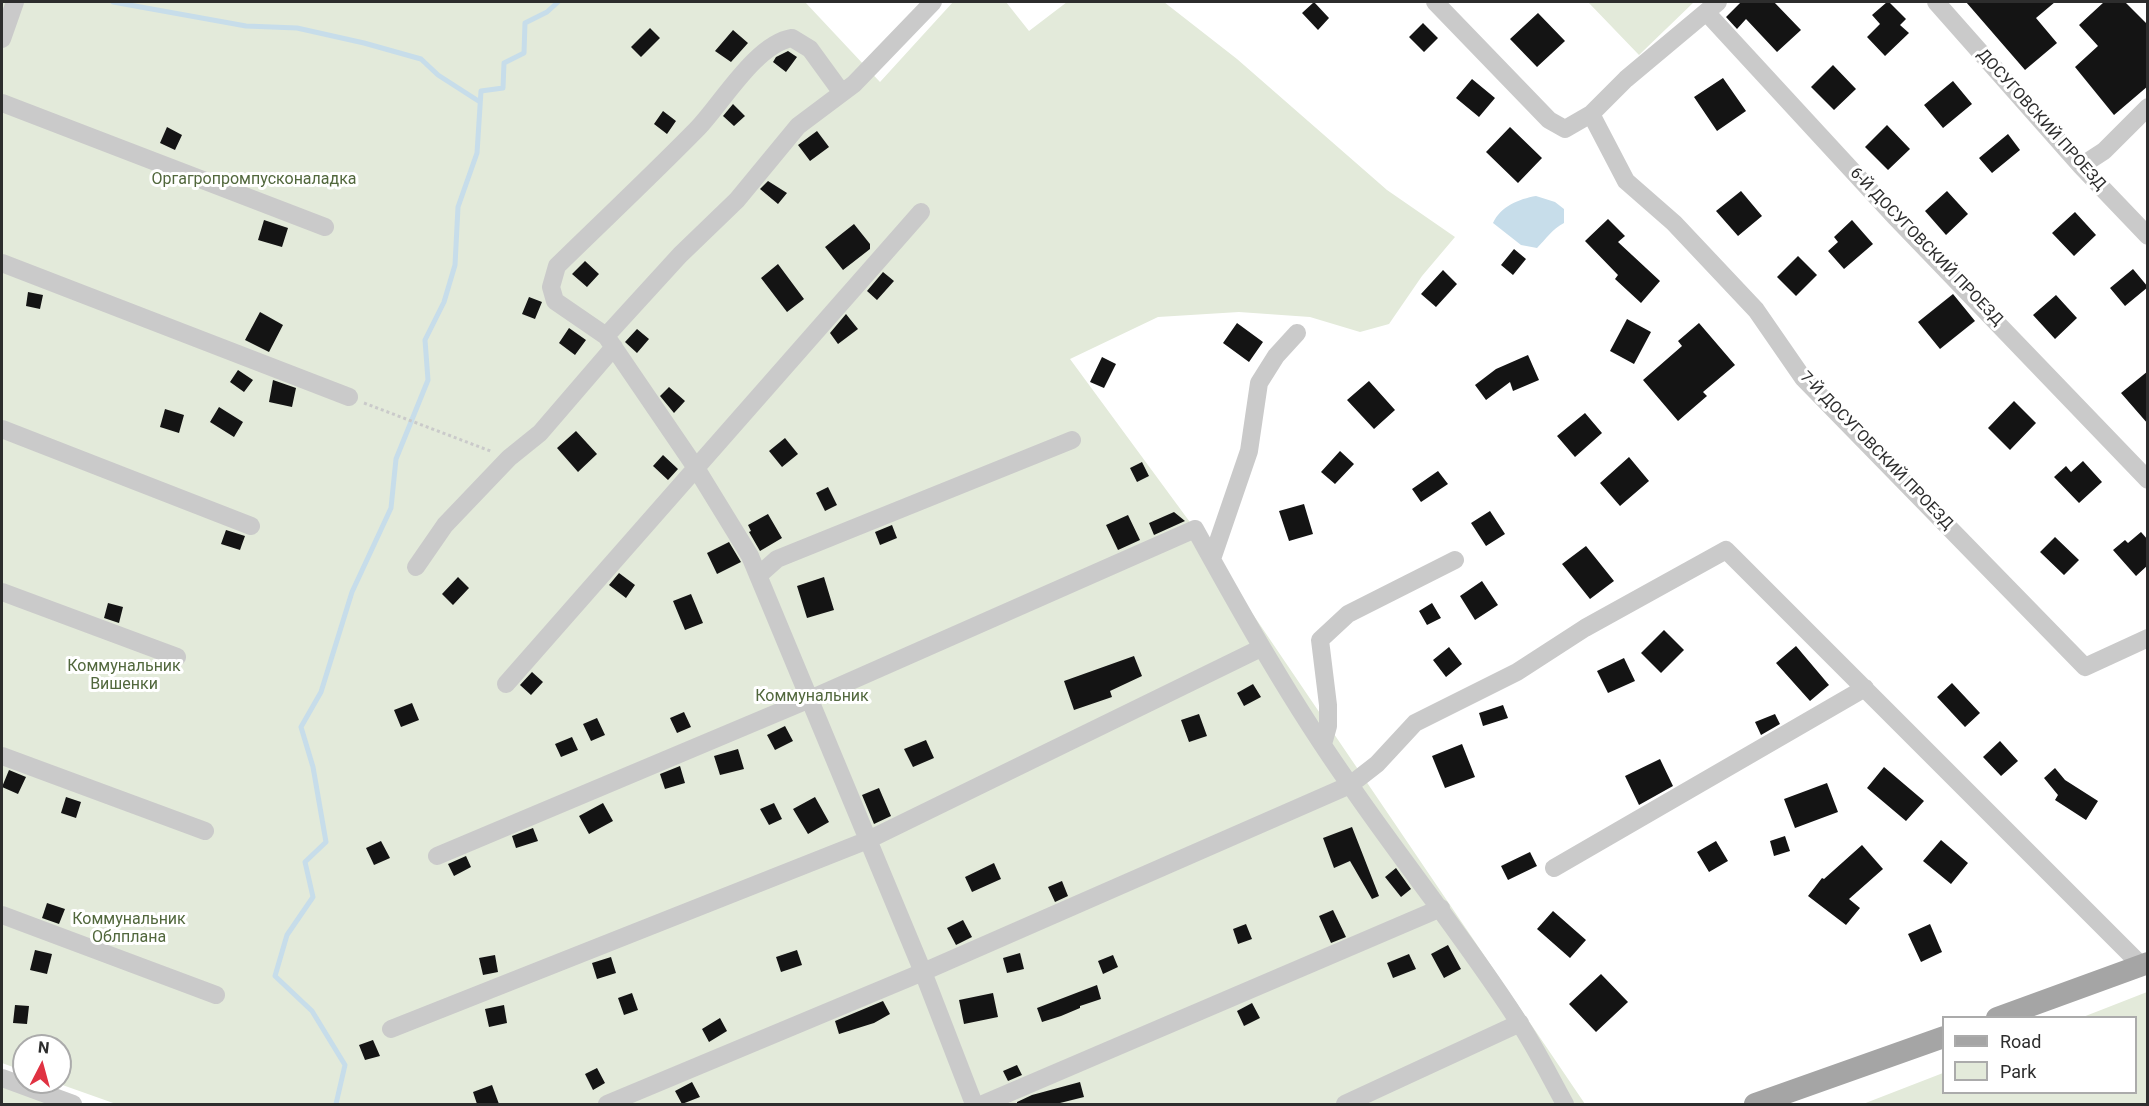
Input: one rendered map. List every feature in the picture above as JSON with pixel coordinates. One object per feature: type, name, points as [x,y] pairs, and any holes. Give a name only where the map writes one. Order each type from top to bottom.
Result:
[{"type":"main road","points":[[2000,1016],[2144,964]]},
{"type":"main road","points":[[1755,1104],[1942,1038]]},
{"type":"street","points":[[2,39],[15,2]]},
{"type":"street","points":[[416,567],[445,525],[509,458],[540,433],[610,341],[680,255],[737,200],[798,126],[854,84],[933,2]]},
{"type":"street","points":[[1435,2],[1549,120],[1565,129],[1591,114],[1626,79],[1712,7]]},
{"type":"street","name":"ДОСУГОВСКИЙ ПРОЕЗД","points":[[1936,2],[2081,166],[2148,236]]},
{"type":"street","name":"6-Й ДОСУГОВСКИЙ ПРОЕЗД","points":[[1712,7],[1895,217],[2148,480]]},
{"type":"street","points":[[842,93],[810,49],[792,38],[780,40],[741,74],[700,126],[557,266],[551,287],[555,301],[610,341],[696,468],[759,575],[923,972],[974,1104]]},
{"type":"street","points":[[2,103],[325,227]]},
{"type":"street","points":[[2081,166],[2104,151],[2148,107]]},
{"type":"street","name":"7-Й ДОСУГОВСКИЙ ПРОЕЗД","points":[[1591,114],[1626,181],[1674,223],[1756,310],[1803,378],[2085,667],[2148,638]]},
{"type":"street","points":[[506,684],[921,212]]},
{"type":"street","points":[[2,263],[349,397]]},
{"type":"street","points":[[1195,529],[1213,556],[1249,451],[1259,382],[1276,356],[1297,333]]},
{"type":"street","points":[[2,429],[251,526]]},
{"type":"street","points":[[759,575],[777,559],[1072,440]]},
{"type":"street","points":[[1195,529],[1261,648],[1350,785],[1441,908],[1520,1023],[1565,1104]]},
{"type":"street","points":[[437,856],[810,699],[1195,529]]},
{"type":"street","points":[[607,1104],[923,972],[1350,785],[1377,764],[1415,723],[1517,672],[1585,628],[1726,550],[2144,964]]},
{"type":"street","points":[[1323,744],[1328,726],[1328,705],[1320,640],[1348,614],[1455,560]]},
{"type":"street","points":[[2,592],[177,657]]},
{"type":"street","points":[[391,1029],[868,840],[1261,648]]},
{"type":"street","points":[[1554,868],[1864,688]]},
{"type":"street","points":[[2,756],[205,831]]},
{"type":"street","points":[[983,1104],[1441,908]]},
{"type":"street","points":[[2,915],[216,995]]},
{"type":"street","points":[[1344,1104],[1520,1023]]},
{"type":"street","points":[[2,1078],[73,1104]]},
{"type":"path","points":[[349,397],[509,458]]},
{"type":"green space","points":[[2,2],[805,2],[880,82],[953,2],[1006,2],[1029,31],[1067,2],[1164,2],[1237,59],[1387,190],[1455,237],[1422,276],[1389,324],[1360,332],[1310,317],[1239,312],[1158,317],[1070,359],[1195,529],[1585,1104],[116,1104],[72,1088],[72,1034],[12,1034],[12,1067],[2,1063]]},
{"type":"green space","points":[[1588,2],[1694,2],[1639,55]]},
{"type":"green space","points":[[2147,992],[2147,1104],[1863,1104],[1942,1073],[1942,1094],[2137,1094],[2137,1016],[2086,1016]]},
{"type":"green space","points":[[2,1084],[12,1088],[12,1094],[30,1094],[59,1104],[2,1104]]},
{"type":"water","points":[[1536,196],[1555,202],[1564,209],[1564,223],[1537,248],[1521,245],[1493,223],[1496,217],[1511,204]]},
{"type":"building","points":[[1314,2],[1329,18],[1318,30],[1302,13]]},
{"type":"building","points":[[1741,2],[1774,2],[1801,30],[1777,52],[1746,19],[1737,29],[1726,17]]},
{"type":"building","points":[[1887,2],[1906,19],[1900,25],[1909,33],[1885,56],[1867,37],[1880,24],[1872,15]]},
{"type":"building","points":[[1966,2],[2055,2],[2036,18],[2057,43],[2025,70]]},
{"type":"building","points":[[2104,2],[2125,2],[2148,25],[2148,86],[2114,115],[2075,67],[2098,46],[2079,25]]},
{"type":"building","points":[[1538,13],[1565,41],[1537,67],[1510,39]]},
{"type":"building","points":[[1423,23],[1438,38],[1424,52],[1409,37]]},
{"type":"building","points":[[650,28],[660,38],[641,57],[631,47]]},
{"type":"building","points":[[733,30],[748,43],[731,62],[715,51]]},
{"type":"building","points":[[788,51],[797,57],[786,72],[773,62],[776,57]]},
{"type":"building","points":[[1833,65],[1856,89],[1834,110],[1811,87]]},
{"type":"building","points":[[1723,78],[1746,111],[1717,131],[1694,97]]},
{"type":"building","points":[[1472,79],[1495,98],[1479,117],[1456,98]]},
{"type":"building","points":[[1953,81],[1972,104],[1943,128],[1924,105]]},
{"type":"building","points":[[733,104],[745,116],[734,126],[723,116]]},
{"type":"building","points":[[663,111],[676,121],[667,134],[654,124]]},
{"type":"building","points":[[1887,125],[1910,149],[1888,170],[1865,147]]},
{"type":"building","points":[[167,127],[182,135],[175,150],[160,143]]},
{"type":"building","points":[[1510,127],[1542,158],[1518,183],[1486,152]]},
{"type":"building","points":[[817,131],[829,147],[810,161],[798,145]]},
{"type":"building","points":[[2008,134],[2020,150],[1992,173],[1979,158]]},
{"type":"building","points":[[768,181],[787,193],[778,204],[760,189]]},
{"type":"building","points":[[1741,191],[1762,216],[1738,236],[1716,211]]},
{"type":"building","points":[[1947,191],[1968,214],[1946,235],[1925,211]]},
{"type":"building","points":[[2075,212],[2096,235],[2074,256],[2052,233]]},
{"type":"building","points":[[1608,219],[1625,236],[1618,242],[1660,281],[1641,303],[1615,279],[1618,275],[1585,241]]},
{"type":"building","points":[[264,220],[288,228],[282,247],[258,240]]},
{"type":"building","points":[[1852,220],[1873,244],[1844,269],[1828,251],[1838,242],[1834,237]]},
{"type":"building","points":[[854,224],[870,244],[870,249],[843,270],[825,247]]},
{"type":"building","points":[[1514,249],[1526,259],[1513,275],[1501,265]]},
{"type":"building","points":[[1798,256],[1817,275],[1796,296],[1777,277]]},
{"type":"building","points":[[585,261],[599,274],[587,287],[572,274]]},
{"type":"building","points":[[778,264],[804,299],[787,312],[761,278]]},
{"type":"building","points":[[2133,269],[2148,287],[2125,306],[2110,288]]},
{"type":"building","points":[[1443,270],[1457,284],[1436,307],[1421,294]]},
{"type":"building","points":[[883,272],[894,281],[877,300],[867,291]]},
{"type":"building","points":[[28,292],[43,295],[40,309],[26,306]]},
{"type":"building","points":[[1953,294],[1975,321],[1940,349],[1918,322]]},
{"type":"building","points":[[2056,295],[2077,318],[2055,339],[2033,315]]},
{"type":"building","points":[[529,297],[542,302],[535,319],[522,314]]},
{"type":"building","points":[[260,312],[283,325],[269,352],[245,340]]},
{"type":"building","points":[[846,314],[858,329],[838,344],[830,333]]},
{"type":"building","points":[[1627,319],[1651,332],[1634,364],[1610,351]]},
{"type":"building","points":[[1237,323],[1263,342],[1249,362],[1223,343]]},
{"type":"building","points":[[1699,323],[1735,365],[1703,392],[1707,396],[1678,421],[1643,380],[1682,346],[1678,341]]},
{"type":"building","points":[[569,328],[586,340],[575,355],[559,343]]},
{"type":"building","points":[[637,329],[649,339],[637,353],[625,342]]},
{"type":"building","points":[[1528,355],[1539,380],[1513,391],[1510,382],[1486,400],[1475,385],[1496,369]]},
{"type":"building","points":[[1102,357],[1116,364],[1104,388],[1090,382]]},
{"type":"building","points":[[238,370],[253,380],[244,392],[230,382]]},
{"type":"building","points":[[2148,371],[2148,424],[2121,393]]},
{"type":"building","points":[[273,380],[296,388],[292,407],[269,402]]},
{"type":"building","points":[[1369,381],[1395,410],[1374,429],[1347,400]]},
{"type":"building","points":[[669,387],[685,401],[674,413],[660,396]]},
{"type":"building","points":[[2014,401],[2036,423],[2010,450],[1988,428]]},
{"type":"building","points":[[219,407],[243,422],[234,437],[210,422]]},
{"type":"building","points":[[165,409],[184,415],[179,433],[160,427]]},
{"type":"building","points":[[1585,413],[1602,433],[1575,457],[1557,436]]},
{"type":"building","points":[[576,431],[597,454],[578,472],[557,448]]},
{"type":"building","points":[[785,438],[798,454],[782,467],[769,451]]},
{"type":"building","points":[[1340,451],[1354,464],[1335,484],[1321,472]]},
{"type":"building","points":[[663,455],[678,469],[668,480],[653,466]]},
{"type":"building","points":[[1629,457],[1649,481],[1620,506],[1600,483]]},
{"type":"building","points":[[2083,461],[2102,482],[2079,503],[2054,477],[2066,466],[2071,472]]},
{"type":"building","points":[[1142,462],[1149,476],[1137,482],[1130,468]]},
{"type":"building","points":[[1438,471],[1448,484],[1421,502],[1412,489]]},
{"type":"building","points":[[828,487],[837,505],[825,511],[816,493]]},
{"type":"building","points":[[1304,504],[1313,534],[1289,541],[1279,511]]},
{"type":"building","points":[[1490,511],[1505,534],[1486,546],[1471,523]]},
{"type":"building","points":[[1174,512],[1185,521],[1154,535],[1149,523]]},
{"type":"building","points":[[768,514],[782,538],[760,551],[749,532],[751,531],[748,525]]},
{"type":"building","points":[[1128,515],[1140,540],[1118,550],[1106,525]]},
{"type":"building","points":[[892,525],[897,538],[880,545],[875,532]]},
{"type":"building","points":[[226,530],[245,536],[240,550],[221,544]]},
{"type":"building","points":[[2141,532],[2148,540],[2148,565],[2136,576],[2113,550],[2125,540],[2128,543]]},
{"type":"building","points":[[2055,537],[2079,560],[2064,575],[2040,552]]},
{"type":"building","points":[[729,542],[741,562],[717,574],[707,553]]},
{"type":"building","points":[[1586,546],[1614,581],[1590,599],[1562,564]]},
{"type":"building","points":[[619,573],[635,585],[626,598],[609,585]]},
{"type":"building","points":[[458,577],[469,588],[453,605],[442,594]]},
{"type":"building","points":[[824,577],[834,610],[807,618],[797,586]]},
{"type":"building","points":[[1482,581],[1498,605],[1475,620],[1460,596]]},
{"type":"building","points":[[691,594],[703,623],[685,630],[673,601]]},
{"type":"building","points":[[108,603],[123,607],[119,623],[104,618]]},
{"type":"building","points":[[1432,603],[1441,618],[1427,625],[1419,611]]},
{"type":"building","points":[[1664,630],[1684,650],[1661,673],[1641,653]]},
{"type":"building","points":[[1796,646],[1829,685],[1810,701],[1776,663]]},
{"type":"building","points":[[1449,647],[1462,664],[1446,677],[1433,660]]},
{"type":"building","points":[[1134,656],[1142,676],[1110,691],[1112,697],[1074,710],[1064,681]]},
{"type":"building","points":[[1624,658],[1635,681],[1608,693],[1597,671]]},
{"type":"building","points":[[532,672],[543,682],[531,695],[520,685]]},
{"type":"building","points":[[1952,683],[1980,713],[1965,727],[1937,697]]},
{"type":"building","points":[[1253,684],[1261,697],[1244,706],[1237,693]]},
{"type":"building","points":[[412,703],[419,720],[401,727],[394,710]]},
{"type":"building","points":[[1503,705],[1508,718],[1483,726],[1479,713]]},
{"type":"building","points":[[684,712],[691,727],[677,733],[670,718]]},
{"type":"building","points":[[1199,714],[1207,736],[1189,742],[1181,720]]},
{"type":"building","points":[[1775,714],[1780,724],[1761,735],[1755,722]]},
{"type":"building","points":[[597,718],[605,735],[591,741],[583,724]]},
{"type":"building","points":[[785,726],[793,741],[775,750],[767,735]]},
{"type":"building","points":[[572,737],[578,750],[561,757],[555,744]]},
{"type":"building","points":[[926,740],[934,758],[913,767],[904,749]]},
{"type":"building","points":[[2000,741],[2018,761],[2001,776],[1983,757]]},
{"type":"building","points":[[1462,744],[1475,777],[1445,788],[1432,756]]},
{"type":"building","points":[[738,749],[744,769],[720,775],[714,756]]},
{"type":"building","points":[[1660,759],[1673,786],[1639,805],[1625,776]]},
{"type":"building","points":[[680,766],[685,783],[665,789],[660,774]]},
{"type":"building","points":[[1884,767],[1924,801],[1906,821],[1867,788]]},
{"type":"building","points":[[2055,768],[2065,780],[2098,801],[2086,820],[2055,800],[2058,795],[2044,778]]},
{"type":"building","points":[[9,770],[26,777],[18,794],[2,787]]},
{"type":"building","points":[[1827,783],[1838,812],[1795,828],[1784,799]]},
{"type":"building","points":[[879,788],[891,816],[874,824],[862,795]]},
{"type":"building","points":[[66,797],[81,802],[76,818],[61,813]]},
{"type":"building","points":[[815,797],[829,822],[808,834],[793,809]]},
{"type":"building","points":[[603,803],[613,821],[589,834],[579,816]]},
{"type":"building","points":[[774,803],[782,819],[769,825],[760,809]]},
{"type":"building","points":[[1352,827],[1379,896],[1372,899],[1350,861],[1334,868],[1323,838]]},
{"type":"building","points":[[533,828],[538,841],[516,848],[512,836]]},
{"type":"building","points":[[1785,836],[1790,851],[1774,856],[1770,841]]},
{"type":"building","points":[[1941,840],[1968,863],[1951,884],[1923,861]]},
{"type":"building","points":[[381,841],[390,858],[374,865],[366,848]]},
{"type":"building","points":[[1716,841],[1728,861],[1709,872],[1697,852]]},
{"type":"building","points":[[1862,845],[1883,869],[1849,899],[1860,908],[1846,925],[1808,896],[1822,878],[1824,879]]},
{"type":"building","points":[[1530,852],[1537,866],[1508,880],[1501,866]]},
{"type":"building","points":[[466,856],[471,867],[454,876],[448,864]]},
{"type":"building","points":[[994,863],[1001,879],[972,892],[965,877]]},
{"type":"building","points":[[1396,868],[1411,889],[1401,897],[1385,877]]},
{"type":"building","points":[[1062,881],[1068,896],[1055,902],[1048,887]]},
{"type":"building","points":[[47,903],[65,909],[59,924],[42,918]]},
{"type":"building","points":[[1333,910],[1346,937],[1331,943],[1319,916]]},
{"type":"building","points":[[1553,911],[1586,940],[1570,958],[1537,929]]},
{"type":"building","points":[[963,920],[972,937],[956,945],[947,928]]},
{"type":"building","points":[[1246,924],[1252,939],[1238,944],[1233,929]]},
{"type":"building","points":[[1930,924],[1942,952],[1921,962],[1908,934]]},
{"type":"building","points":[[1448,945],[1461,969],[1444,978],[1431,954]]},
{"type":"building","points":[[35,950],[52,954],[47,974],[30,970]]},
{"type":"building","points":[[797,950],[802,965],[781,972],[776,957]]},
{"type":"building","points":[[1020,953],[1024,969],[1007,973],[1003,958]]},
{"type":"building","points":[[1409,954],[1416,969],[1393,978],[1387,963]]},
{"type":"building","points":[[495,955],[498,972],[483,975],[479,958]]},
{"type":"building","points":[[1113,955],[1118,967],[1103,974],[1098,961]]},
{"type":"building","points":[[611,957],[616,973],[597,979],[592,963]]},
{"type":"building","points":[[1601,974],[1628,1002],[1596,1032],[1569,1004]]},
{"type":"building","points":[[1097,985],[1101,999],[1042,1022],[1037,1008]]},
{"type":"building","points":[[632,993],[638,1010],[624,1015],[618,998]]},
{"type":"building","points":[[993,993],[998,1017],[964,1024],[959,1000]]},
{"type":"building","points":[[883,1001],[890,1014],[874,1023],[839,1034],[835,1021]]},
{"type":"building","points":[[1252,1003],[1260,1018],[1244,1026],[1237,1011]]},
{"type":"building","points":[[15,1005],[29,1006],[27,1024],[13,1023]]},
{"type":"building","points":[[504,1005],[507,1023],[489,1027],[485,1009]]},
{"type":"building","points":[[720,1018],[727,1031],[709,1042],[702,1029]]},
{"type":"building","points":[[373,1040],[380,1056],[365,1060],[359,1045]]},
{"type":"building","points":[[1017,1065],[1022,1075],[1008,1081],[1003,1071]]},
{"type":"building","points":[[597,1068],[605,1083],[593,1090],[585,1074]]},
{"type":"building","points":[[692,1082],[700,1097],[682,1104],[675,1091]]},
{"type":"building","points":[[1080,1082],[1084,1097],[1056,1104],[1017,1104],[1032,1095]]},
{"type":"building","points":[[492,1085],[499,1104],[477,1104],[473,1092]]},
{"type":"waterway","points":[[113,2],[246,26],[297,28],[364,43],[421,59],[438,75],[480,102]]},
{"type":"waterway","points":[[336,1104],[345,1065],[312,1011],[275,976],[287,935],[313,897],[305,862],[326,842],[313,767],[301,727],[321,692],[352,592],[391,508],[396,459],[428,380],[425,340],[444,302],[455,265],[458,207],[477,153],[481,91],[503,88],[504,63],[524,53],[525,23],[547,12],[558,2]]},
{"type":"park label","name":"Оргагропромпусконаладка","points":[[254,180]]},
{"type":"park label","name":"Коммунальник Вишенки","points":[[124,676]]},
{"type":"park label","name":"Коммунальник","points":[[812,697]]},
{"type":"park label","name":"Коммунальник Облплана","points":[[129,929]]}]
